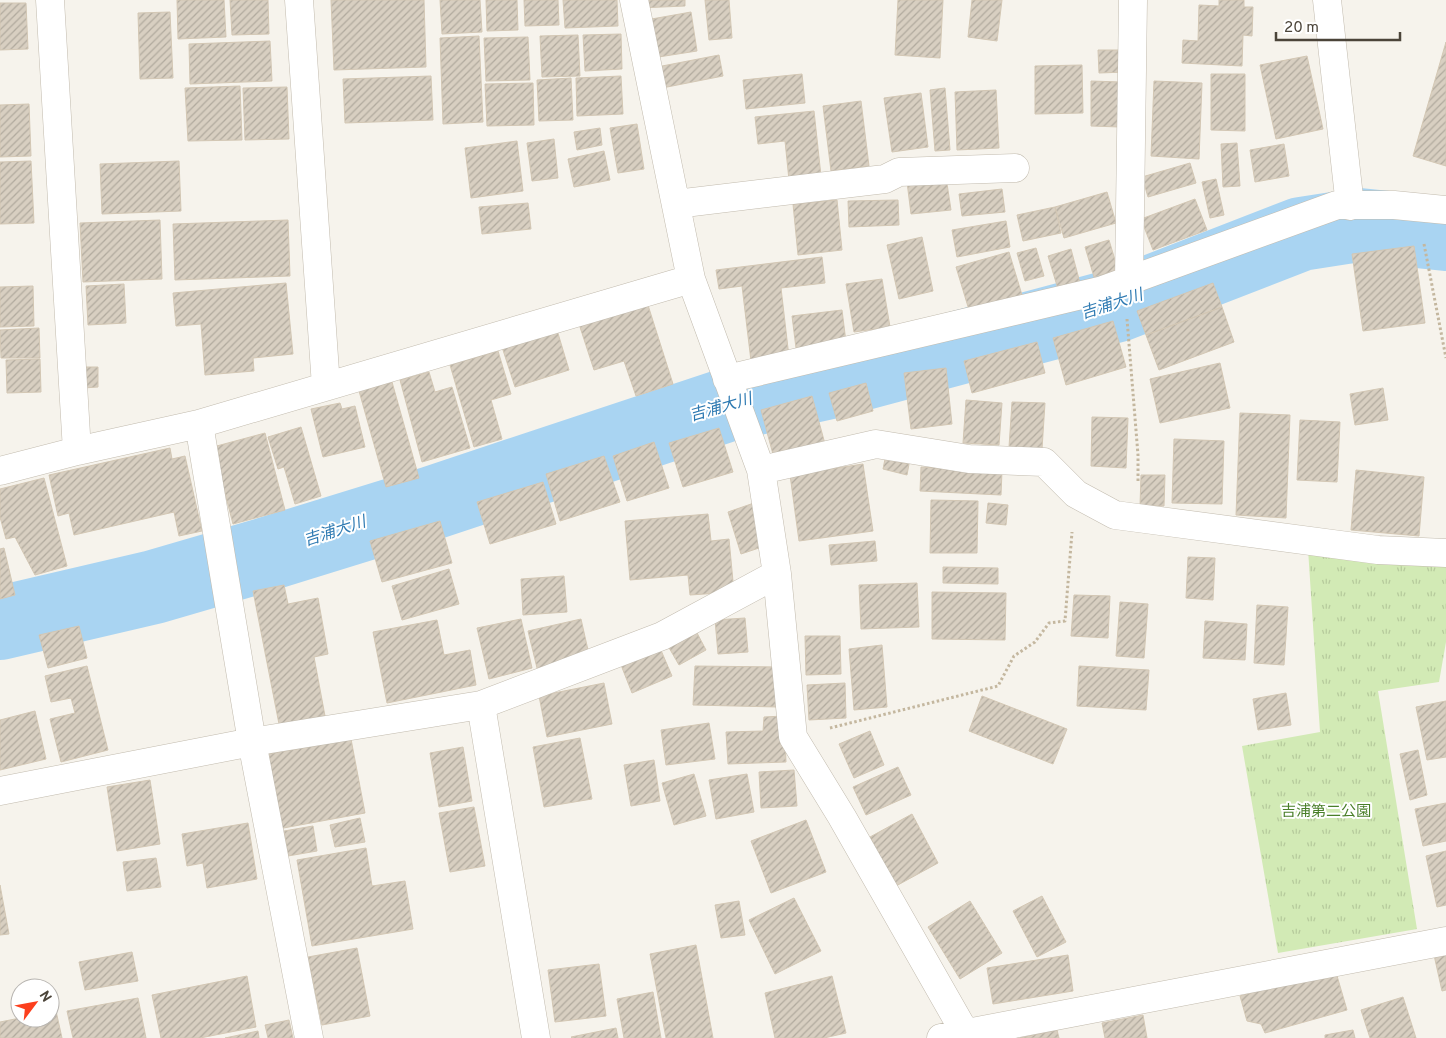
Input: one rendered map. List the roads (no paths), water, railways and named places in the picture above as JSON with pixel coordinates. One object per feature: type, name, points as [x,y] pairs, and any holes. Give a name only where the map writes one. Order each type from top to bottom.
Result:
[{"type":"street","points":[[50,0],[77,451]]},
{"type":"street","points":[[299,0],[326,386]]},
{"type":"street","points":[[634,0],[690,279],[761,470],[777,574],[793,737],[842,817],[958,1036],[1446,941]]},
{"type":"street","points":[[1129,280],[1133,0]]},
{"type":"street","points":[[1327,0],[1350,206]]},
{"type":"street","points":[[676,204],[885,179],[899,172],[1015,168]]},
{"type":"street","points":[[728,379],[1103,290],[1337,205],[1394,205],[1446,210]]},
{"type":"street","points":[[0,471],[77,451],[199,424],[690,279]]},
{"type":"street","points":[[199,424],[252,742],[309,1038]]},
{"type":"street","points":[[761,470],[876,444],[969,459],[1044,462],[1076,494],[1115,515],[1378,550],[1446,553]]},
{"type":"street","points":[[0,791],[252,742],[481,705],[662,636],[777,574]]},
{"type":"street","points":[[481,705],[536,1038]]},
{"type":"waterway","name":"吉浦大川","points":[[0,623],[154,587],[267,554],[432,503],[730,404],[834,381],[1118,305],[1301,234],[1359,225],[1446,234]]},
{"type":"park label","name":"吉浦第二公園","points":[[1326,812]]}]
